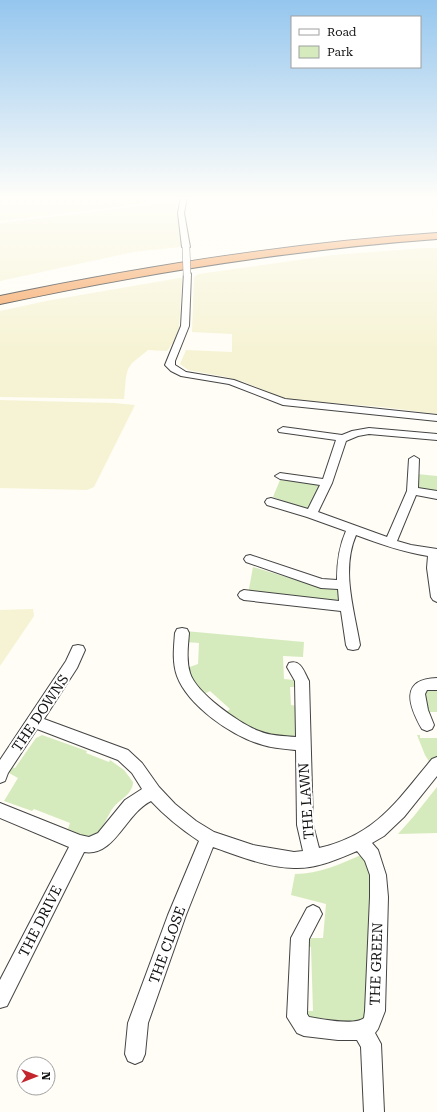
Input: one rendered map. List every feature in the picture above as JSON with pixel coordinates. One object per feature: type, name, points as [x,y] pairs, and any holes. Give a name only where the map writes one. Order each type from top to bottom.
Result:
[{"type":"highway","points":[[0,292],[138,264],[239,249]]},
{"type":"highway","points":[[0,300],[144,271],[221,258],[296,249]]},
{"type":"street","points":[[186,249],[187,274],[185,326],[170,365],[177,372],[231,382],[283,402],[437,418]]},
{"type":"street","points":[[283,430],[303,429],[342,439],[356,433],[369,431],[437,437]]},
{"type":"street","points":[[311,514],[327,483],[342,439]]},
{"type":"street","points":[[390,544],[412,491],[414,459]]},
{"type":"street","points":[[280,476],[327,483]]},
{"type":"street","points":[[412,491],[437,494]]},
{"type":"street","points":[[271,502],[311,514],[390,544],[436,553],[433,568],[437,597]]},
{"type":"street","points":[[352,530],[345,546],[344,585],[354,645]]},
{"type":"street","points":[[250,559],[321,583],[344,585]]},
{"type":"street","points":[[244,595],[347,607]]},
{"type":"street","points":[[182,633],[181,653],[184,677],[191,687],[228,721],[262,739],[303,744]]},
{"type":"street","name":"THE DOWNS","points":[[0,776],[72,664],[78,650]]},
{"type":"street","name":"THE LAWN","points":[[294,667],[302,681],[305,825],[309,845],[315,857]]},
{"type":"street","points":[[427,726],[422,716],[417,694],[420,687],[425,684],[437,684]]},
{"type":"street","points":[[35,722],[123,755],[137,768],[152,792],[174,814],[209,838],[235,848],[272,857],[294,860],[331,853],[360,842],[389,822],[435,769]]},
{"type":"street","points":[[0,810],[87,845],[99,843],[105,839],[132,803],[152,792]]},
{"type":"street","name":"THE CLOSE","points":[[135,1054],[140,1019],[177,915],[209,838]]},
{"type":"street","name":"THE GREEN","points":[[360,842],[372,856],[378,875],[379,897],[375,1011],[369,1026],[362,1030]]},
{"type":"street","name":"THE DRIVE","points":[[0,998],[80,843]]},
{"type":"street","points":[[313,914],[300,938],[298,1017],[304,1026],[347,1031],[362,1030],[371,1044],[374,1112]]},
{"type":"shaded area","points":[[0,249],[162,249],[133,252],[0,281]]},
{"type":"shaded area","points":[[413,249],[437,249],[437,414],[382,407],[283,399],[244,382],[188,370],[180,364],[186,350],[232,352],[232,334],[192,332],[194,277],[199,274],[334,255]]},
{"type":"shaded area","points":[[182,278],[179,328],[174,341],[167,351],[148,350],[132,363],[128,369],[126,377],[124,399],[0,397],[0,311],[46,301]]},
{"type":"shaded area","points":[[0,400],[114,403],[135,405],[94,487],[87,490],[0,488]]},
{"type":"shaded area","points":[[33,609],[34,616],[0,666],[0,610]]},
{"type":"green space","points":[[417,474],[437,476],[437,492],[418,489]]},
{"type":"green space","points":[[280,480],[321,484],[308,510],[273,497]]},
{"type":"green space","points":[[253,567],[316,586],[339,590],[340,602],[248,594]]},
{"type":"green space","points":[[185,631],[304,642],[303,657],[283,656],[284,679],[294,680],[299,687],[290,687],[291,705],[297,706],[297,735],[295,738],[261,734],[225,713],[230,709],[210,691],[204,694],[196,687],[187,668],[198,664],[199,643],[185,642]]},
{"type":"green space","points":[[437,687],[437,712],[427,712],[424,690]]},
{"type":"green space","points":[[42,735],[87,751],[86,753],[109,762],[110,760],[124,770],[133,782],[129,793],[113,808],[99,832],[94,836],[85,836],[68,829],[70,823],[34,809],[32,811],[4,801],[18,778],[9,773],[8,766],[15,768],[36,738]]},
{"type":"green space","points":[[417,735],[420,735],[420,738],[437,738],[437,757],[430,763],[425,755]]},
{"type":"green space","points":[[437,787],[437,833],[398,834],[414,816]]},
{"type":"green space","points":[[363,854],[370,865],[370,1007],[363,1023],[314,1022],[302,1011],[313,1011],[311,947],[303,946],[309,938],[323,938],[326,904],[291,895],[295,874],[304,874],[338,865]]}]
